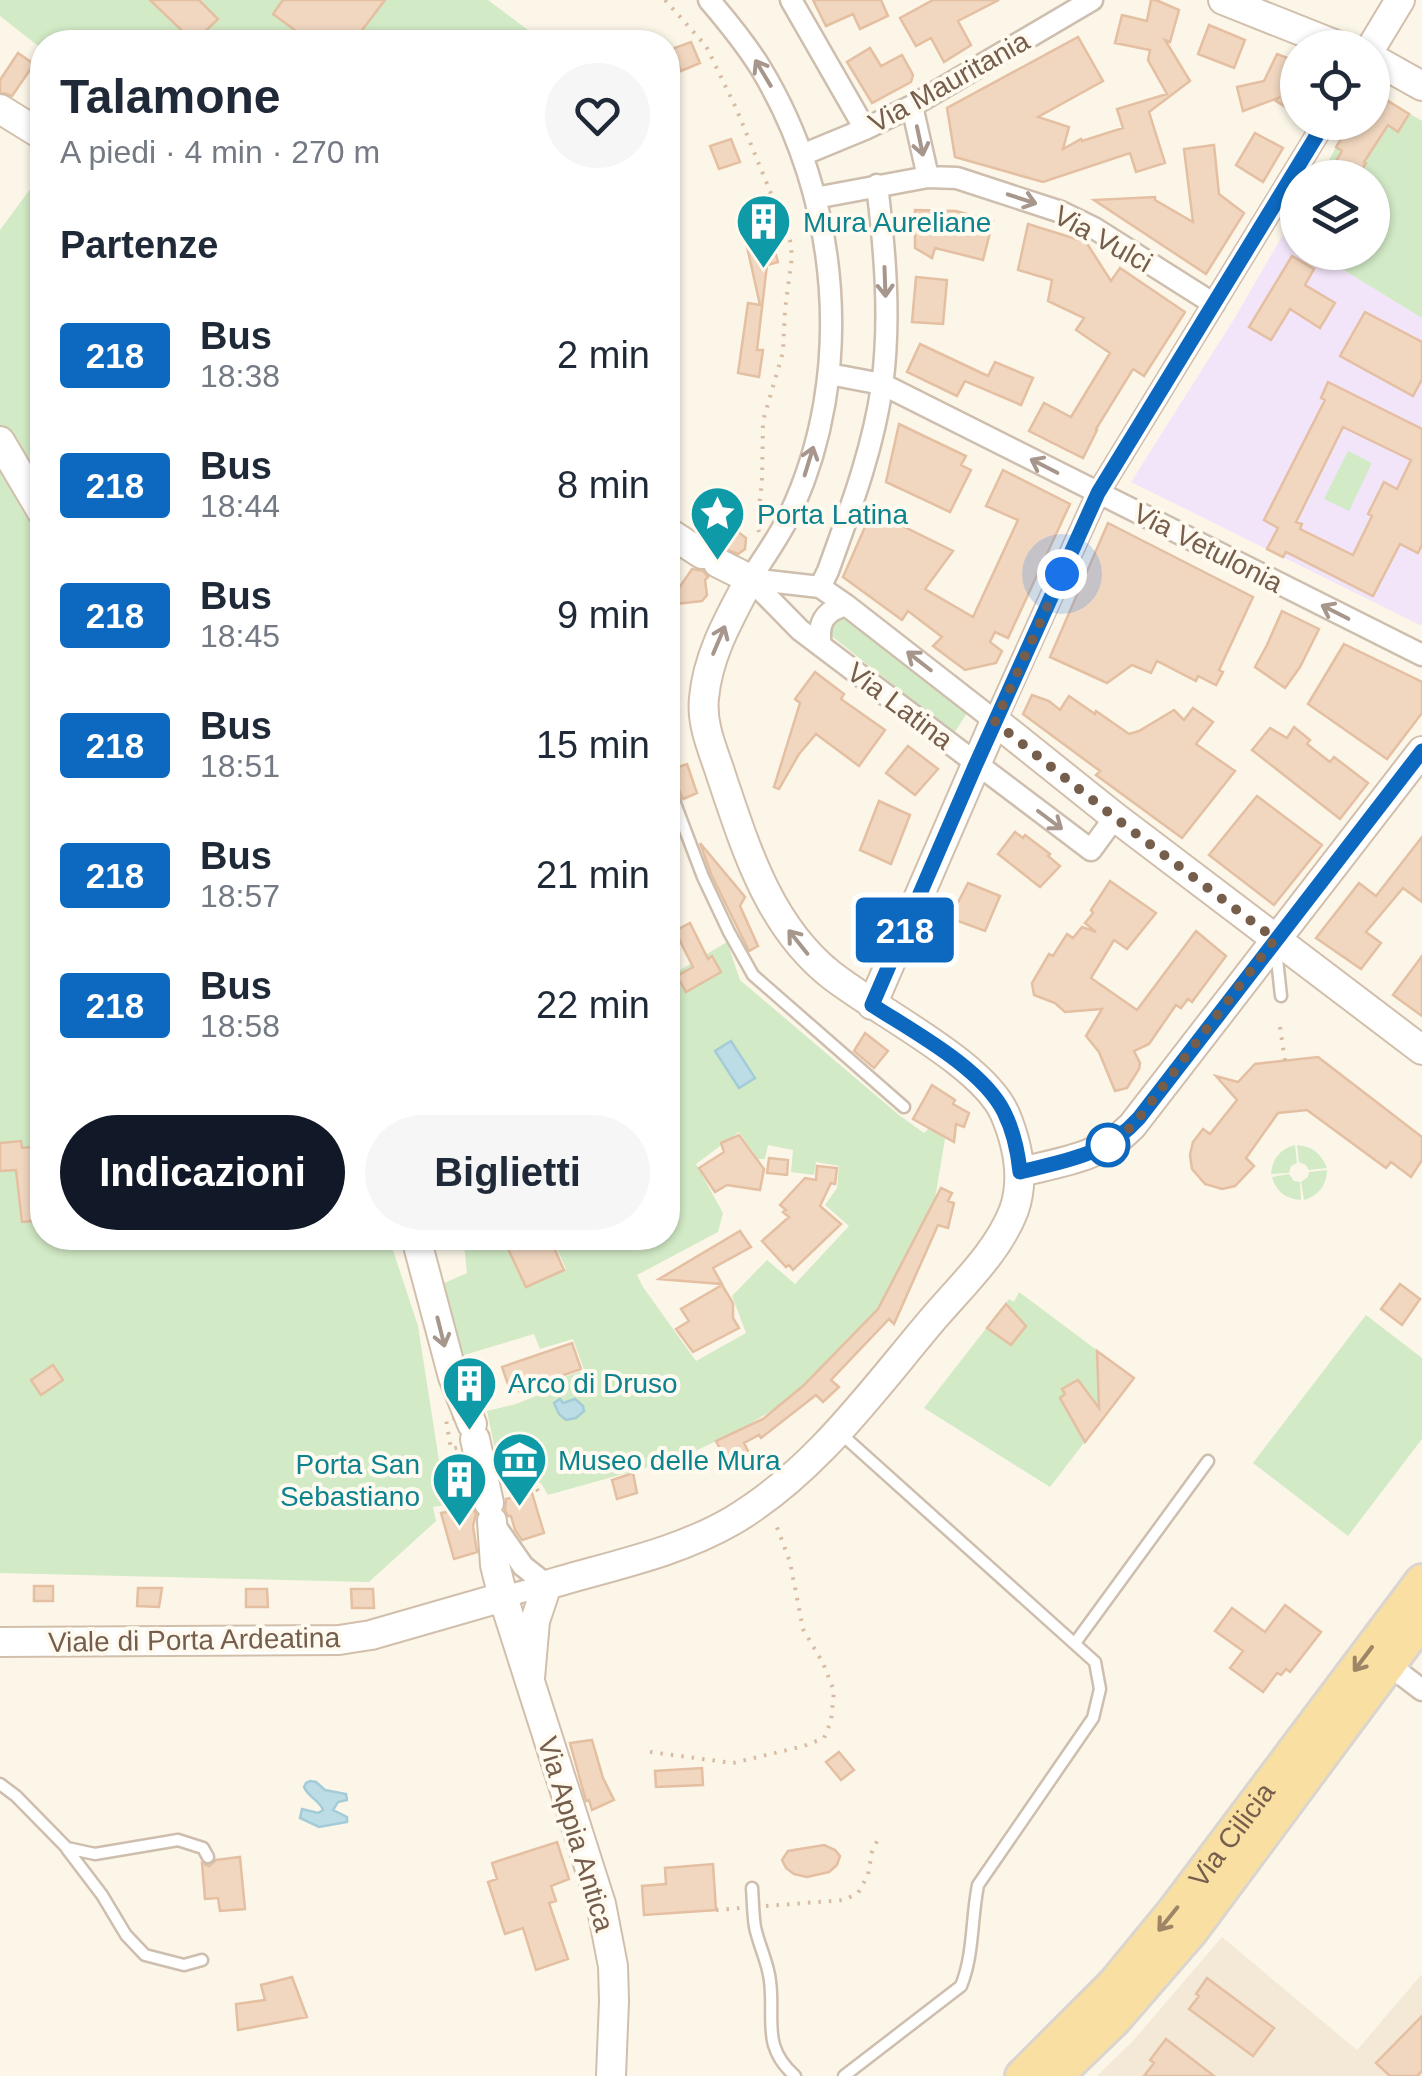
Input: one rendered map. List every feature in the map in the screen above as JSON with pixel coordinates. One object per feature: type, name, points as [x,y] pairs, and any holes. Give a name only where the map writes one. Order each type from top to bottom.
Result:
[{"type":"main road","name":"Via Cilicia","points":[[1022,2076],[1115,1983],[1176,1910],[1422,1581]]},
{"type":"main road","name":"Via Cilicia","points":[[1056,2076],[1114,2020],[1192,1930],[1422,1620]]},
{"type":"street","points":[[503,1598],[674,1547],[716,1530],[794,1476],[838,1431],[989,1254],[1014,1209],[1020,1172],[1005,1114],[988,1089],[959,1063],[831,974],[791,934],[752,862],[705,725],[704,699],[711,660],[750,579],[798,497],[818,434],[831,332],[826,256],[802,155],[760,68],[709,0]]},
{"type":"street","points":[[791,0],[865,129]]},
{"type":"street","name":"Via Mauritania","points":[[802,155],[912,106],[1092,0]]},
{"type":"street","points":[[1223,0],[1299,30]]},
{"type":"street","points":[[1382,30],[1400,0]]},
{"type":"street","points":[[1390,68],[1422,86]]},
{"type":"street","points":[[912,106],[928,176]]},
{"type":"street","points":[[0,108],[30,128]]},
{"type":"street","points":[[872,1005],[1098,493],[1313,140]]},
{"type":"street","name":"Via Vulci","points":[[815,198],[928,176],[957,178],[1061,212],[1094,228],[1214,304]]},
{"type":"street","points":[[820,588],[864,469],[882,384],[886,285],[877,185]]},
{"type":"street","name":"Via Vetulonia","points":[[828,374],[882,384],[1422,655]]},
{"type":"street","points":[[0,441],[30,492]]},
{"type":"street","points":[[680,540],[750,579]]},
{"type":"street","name":"Via Latina","points":[[750,579],[820,588],[846,604],[1114,817],[1422,1050]]},
{"type":"street","name":"Via Latina","points":[[750,579],[800,630],[1092,850],[1114,817]]},
{"type":"street","name":"Via Latina","points":[[821,646],[819,631],[823,618],[846,604]]},
{"type":"street","points":[[1020,1172],[1092,1153],[1124,1134],[1422,751]]},
{"type":"street","name":"Via Appia Antica","points":[[419,1250],[453,1376],[473,1431],[489,1504],[496,1573],[601,1904],[611,1950],[614,2001],[611,2076]]},
{"type":"street","points":[[489,1504],[523,1566],[547,1585]]},
{"type":"street","points":[[530,1678],[534,1622],[547,1585]]},
{"type":"street","name":"Viale di Porta Ardeatina","points":[[0,1642],[339,1640],[371,1635],[503,1598]]},
{"type":"street","points":[[1389,1664],[1422,1690]]},
{"type":"lane","points":[[680,816],[703,877],[753,975],[904,1107]]},
{"type":"lane","points":[[1275,939],[1281,996]]},
{"type":"lane","points":[[838,1431],[1095,1662],[1100,1689],[1093,1718],[978,1885],[969,1966],[961,1986],[844,2076]]},
{"type":"lane","points":[[1075,1643],[1208,1461]]},
{"type":"lane","points":[[0,1784],[67,1848],[126,1936],[144,1955],[184,1964],[202,1960]]},
{"type":"lane","points":[[67,1848],[95,1854],[178,1840],[202,1848],[208,1857]]},
{"type":"lane","points":[[752,1888],[756,1930],[770,1978],[772,2042],[778,2058],[795,2076]]},
{"type":"path","points":[[665,0],[706,46],[790,240],[783,352],[763,421],[757,524],[760,532]]},
{"type":"path","points":[[1280,1027],[1284,1061]]},
{"type":"path","points":[[489,1504],[535,1486],[541,1496]]},
{"type":"path","points":[[650,1752],[734,1763],[824,1738],[831,1720],[834,1692],[823,1663],[802,1629],[790,1562],[766,1498]]},
{"type":"path","points":[[716,1910],[844,1900],[858,1893],[868,1875],[880,1835]]},
{"type":"shaded area","points":[[1280,240],[1280,270],[1344,270],[1422,318],[1422,626],[1131,482]]},
{"type":"shaded area","points":[[1222,1937],[1357,2050],[1422,1974],[1422,2076],[1097,2076],[1133,2041]]},
{"type":"green space","points":[[0,0],[488,0],[528,30],[30,30],[30,40],[0,16]]},
{"type":"green space","points":[[1390,101],[1422,121],[1422,318],[1344,270],[1390,270],[1390,160],[1329,160],[1336,147],[1346,140],[1390,140]]},
{"type":"green space","points":[[30,189],[30,458],[23,462],[0,426],[0,230]]},
{"type":"green space","points":[[1348,451],[1372,463],[1349,511],[1324,499]]},
{"type":"green space","points":[[0,472],[30,523],[30,1250],[393,1250],[418,1326],[446,1505],[433,1507],[436,1521],[369,1582],[0,1573]]},
{"type":"green space","points":[[842,611],[969,710],[954,733],[829,634],[830,621]]},
{"type":"green space","points":[[727,942],[740,980],[899,1115],[924,1133],[934,1123],[946,1133],[935,1199],[877,1311],[803,1386],[738,1431],[680,1458],[548,1495],[541,1483],[502,1484],[487,1411],[556,1388],[556,1380],[584,1370],[573,1339],[540,1349],[534,1334],[454,1358],[433,1288],[467,1273],[465,1250],[509,1250],[526,1287],[566,1269],[557,1250],[680,1250],[680,970]],"holes":[[[739,1132],[758,1159],[765,1159],[768,1145],[793,1150],[791,1172],[814,1175],[816,1162],[839,1166],[837,1188],[825,1205],[849,1226],[795,1284],[767,1260],[732,1296],[746,1333],[696,1361],[637,1275],[718,1232],[723,1213],[696,1164]]]},
{"type":"green space","points":[[1295,1145],[1297,1163],[1289,1173],[1271,1174],[1278,1155]]},
{"type":"green space","points":[[1297,1145],[1315,1151],[1327,1168],[1309,1170],[1299,1162]]},
{"type":"green space","points":[[1327,1170],[1321,1189],[1304,1200],[1301,1182],[1309,1172]]},
{"type":"green space","points":[[1289,1174],[1300,1182],[1301,1200],[1282,1194],[1272,1177]]},
{"type":"green space","points":[[1019,1292],[1134,1378],[1050,1487],[924,1408],[1009,1299],[1014,1302]]},
{"type":"green space","points":[[1366,1315],[1422,1358],[1422,1439],[1348,1536],[1253,1463]]},
{"type":"water","points":[[731,1041],[755,1078],[739,1088],[715,1051]]},
{"type":"water","points":[[560,1399],[563,1403],[575,1399],[584,1411],[566,1420],[554,1403]]},
{"type":"water","points":[[310,1781],[325,1790],[346,1794],[347,1800],[338,1802],[333,1810],[347,1817],[347,1822],[319,1827],[300,1818],[302,1809],[318,1813],[323,1810],[304,1787]]},
{"type":"building","points":[[150,0],[199,0],[218,19],[207,30],[181,30]]},
{"type":"building","points":[[283,0],[385,0],[362,30],[295,30],[273,14]]},
{"type":"building","points":[[813,0],[881,0],[888,16],[860,29],[853,14],[826,26]]},
{"type":"building","points":[[933,0],[999,0],[958,21],[971,45],[944,62],[931,38],[916,46],[900,18]]},
{"type":"building","points":[[1151,0],[1179,10],[1170,42],[1165,40],[1190,81],[1149,112],[1165,163],[1136,172],[1130,153],[1043,182],[955,157],[947,108],[1078,37],[1103,81],[1038,117],[1069,127],[1063,149],[1081,139],[1123,128],[1117,109],[1167,94],[1148,60],[1150,50],[1115,43],[1122,15],[1147,21]]},
{"type":"building","points":[[1209,25],[1245,40],[1234,68],[1198,54]]},
{"type":"building","points":[[691,42],[700,63],[681,71],[680,46]]},
{"type":"building","points":[[870,48],[881,66],[902,55],[913,75],[911,82],[872,103],[847,62]]},
{"type":"building","points":[[18,53],[30,61],[30,70],[12,96],[0,92],[0,80]]},
{"type":"building","points":[[1277,54],[1280,55],[1280,103],[1278,98],[1243,111],[1237,87],[1264,81]]},
{"type":"building","points":[[1390,102],[1409,114],[1398,132],[1390,126]]},
{"type":"building","points":[[1255,133],[1283,148],[1263,182],[1236,165]]},
{"type":"building","points":[[731,139],[740,162],[719,169],[710,146]]},
{"type":"building","points":[[1340,140],[1378,140],[1365,160],[1337,160],[1342,151],[1336,147]]},
{"type":"building","points":[[1214,145],[1219,194],[1244,213],[1206,274],[1094,200],[1155,197],[1193,222],[1184,149]]},
{"type":"building","points":[[915,210],[956,211],[993,221],[983,260],[935,248],[932,258],[915,248]]},
{"type":"building","points":[[1028,224],[1086,242],[1111,281],[1120,268],[1185,312],[1144,376],[1133,369],[1083,458],[1029,431],[1044,403],[1071,417],[1110,353],[1076,330],[1084,318],[1048,301],[1052,280],[1018,270]]},
{"type":"building","points":[[768,225],[778,262],[767,265],[757,350],[763,350],[759,377],[738,373],[748,303],[760,305],[744,233]]},
{"type":"building","points":[[1284,270],[1313,270],[1305,285],[1335,303],[1320,328],[1290,309],[1271,340],[1249,327]]},
{"type":"building","points":[[916,277],[947,280],[943,324],[912,322]]},
{"type":"building","points":[[1365,312],[1422,342],[1422,379],[1413,396],[1340,356]]},
{"type":"building","points":[[920,344],[988,376],[995,362],[1033,378],[1021,405],[965,381],[957,396],[907,372]]},
{"type":"building","points":[[1328,382],[1422,429],[1422,545],[1418,553],[1400,544],[1373,596],[1286,552],[1283,557],[1267,549],[1278,528],[1264,520],[1325,400],[1321,398]],"holes":[[[1343,427],[1411,460],[1397,489],[1384,482],[1353,555],[1300,529],[1302,524],[1296,522]]]},
{"type":"building","points":[[899,424],[966,456],[961,465],[971,470],[950,512],[886,482]]},
{"type":"building","points":[[1003,470],[1070,504],[1008,638],[995,632],[990,642],[1002,651],[996,663],[965,670],[933,646],[942,637],[908,611],[902,620],[843,577],[872,511],[953,551],[925,589],[973,617],[1018,520],[986,506]]},
{"type":"building","points":[[724,521],[746,538],[745,549],[738,554],[717,546],[712,539]]},
{"type":"building","points":[[1108,523],[1253,597],[1219,670],[1223,672],[1216,685],[1198,676],[1196,681],[1157,661],[1151,673],[1132,665],[1107,683],[1050,657]]},
{"type":"building","points":[[692,569],[703,571],[708,577],[707,595],[702,601],[680,604],[680,586]]},
{"type":"building","points":[[1282,611],[1319,629],[1285,688],[1255,667]]},
{"type":"building","points":[[1344,644],[1422,682],[1422,713],[1387,759],[1308,704]]},
{"type":"building","points":[[815,672],[844,694],[841,699],[885,730],[859,766],[816,734],[779,789],[774,787],[800,703],[795,699]]},
{"type":"building","points":[[1032,695],[1060,710],[1069,696],[1129,734],[1174,710],[1184,720],[1193,708],[1213,722],[1196,744],[1235,771],[1182,838],[1096,775],[1100,771],[1023,714]]},
{"type":"building","points":[[1294,727],[1310,740],[1307,744],[1330,762],[1334,757],[1368,783],[1340,819],[1252,750],[1270,728],[1287,738]]},
{"type":"building","points":[[908,746],[938,769],[915,795],[886,773]]},
{"type":"building","points":[[687,764],[697,793],[683,799],[680,792],[680,766]]},
{"type":"building","points":[[1257,796],[1322,845],[1274,905],[1209,855]]},
{"type":"building","points":[[879,801],[910,815],[891,864],[860,850]]},
{"type":"building","points":[[1015,832],[1023,838],[1025,835],[1060,866],[1040,887],[998,854]]},
{"type":"building","points":[[1422,837],[1422,902],[1403,888],[1366,932],[1381,943],[1361,969],[1316,938],[1359,883],[1376,896]]},
{"type":"building","points":[[700,843],[745,897],[740,906],[758,946],[749,951],[711,874]]},
{"type":"building","points":[[1110,881],[1156,913],[1127,949],[1114,940],[1091,978],[1137,1010],[1196,931],[1226,956],[1192,1002],[1188,999],[1181,1008],[1176,1005],[1149,1044],[1134,1051],[1139,1069],[1127,1088],[1115,1091],[1099,1052],[1086,1036],[1102,1009],[1065,1012],[1055,1003],[1034,995],[1032,983],[1049,954],[1053,956],[1067,934],[1073,938],[1082,927],[1096,932],[1085,923]]},
{"type":"building","points":[[968,883],[1000,896],[985,931],[950,918]]},
{"type":"building","points":[[690,923],[708,959],[712,956],[721,972],[686,992],[680,974],[693,967],[680,941],[680,928]]},
{"type":"building","points":[[1422,956],[1422,1016],[1393,995]]},
{"type":"building","points":[[865,1033],[888,1051],[874,1068],[854,1051]]},
{"type":"building","points":[[1318,1057],[1422,1137],[1422,1160],[1411,1177],[1391,1162],[1386,1168],[1307,1110],[1278,1113],[1246,1158],[1254,1166],[1235,1186],[1222,1189],[1205,1184],[1192,1169],[1193,1142],[1203,1129],[1210,1134],[1237,1100],[1216,1076],[1238,1082],[1255,1064]]},
{"type":"building","points":[[932,1085],[969,1113],[964,1127],[956,1124],[954,1142],[913,1119]]},
{"type":"building","points":[[739,1135],[764,1169],[760,1190],[727,1185],[715,1192],[699,1168],[724,1152],[721,1143]]},
{"type":"building","points":[[21,1141],[22,1148],[30,1147],[30,1221],[22,1222],[16,1170],[0,1171],[0,1143]]},
{"type":"building","points":[[769,1158],[788,1160],[787,1175],[767,1173]]},
{"type":"building","points":[[817,1166],[837,1168],[835,1184],[831,1183],[820,1206],[841,1224],[793,1270],[762,1241],[789,1217],[780,1205],[805,1178],[816,1180]]},
{"type":"building","points":[[941,1188],[952,1193],[948,1201],[954,1203],[948,1228],[938,1225],[894,1324],[889,1319],[831,1380],[839,1387],[823,1402],[816,1395],[761,1438],[759,1435],[744,1443],[748,1451],[726,1461],[716,1441],[763,1419],[803,1386],[878,1309]]},
{"type":"building","points":[[740,1231],[751,1247],[713,1268],[722,1284],[659,1279]]},
{"type":"building","points":[[509,1250],[555,1250],[564,1270],[526,1287]]},
{"type":"building","points":[[1400,1284],[1420,1299],[1402,1325],[1381,1309]]},
{"type":"building","points":[[722,1285],[733,1303],[733,1318],[739,1328],[693,1352],[676,1329],[689,1321],[681,1309]]},
{"type":"building","points":[[1006,1304],[1026,1326],[1011,1345],[987,1328]]},
{"type":"building","points":[[572,1343],[581,1369],[519,1391],[518,1387],[510,1390],[502,1367]]},
{"type":"building","points":[[1097,1351],[1134,1378],[1085,1442],[1060,1398],[1065,1394],[1062,1389],[1078,1380],[1099,1408]]},
{"type":"building","points":[[53,1365],[63,1380],[41,1395],[31,1380]]},
{"type":"building","points":[[633,1473],[637,1493],[617,1499],[612,1480]]},
{"type":"building","points":[[532,1493],[544,1533],[522,1540],[505,1510],[506,1499]]},
{"type":"building","points":[[472,1507],[476,1514],[473,1526],[477,1552],[454,1559],[441,1513]]},
{"type":"building","points":[[34,1586],[53,1586],[53,1601],[34,1601]]},
{"type":"building","points":[[138,1588],[162,1588],[159,1607],[137,1606]]},
{"type":"building","points":[[246,1589],[267,1589],[268,1607],[246,1607]]},
{"type":"building","points":[[351,1589],[373,1589],[374,1608],[352,1608]]},
{"type":"building","points":[[1285,1605],[1321,1632],[1290,1672],[1286,1669],[1281,1675],[1277,1673],[1263,1692],[1230,1668],[1243,1651],[1215,1631],[1232,1608],[1265,1632]]},
{"type":"building","points":[[592,1740],[614,1800],[592,1810],[570,1743]]},
{"type":"building","points":[[839,1752],[854,1770],[841,1780],[826,1762]]},
{"type":"building","points":[[702,1768],[703,1785],[656,1787],[655,1771]]},
{"type":"building","points":[[557,1842],[569,1879],[551,1886],[556,1901],[549,1903],[568,1959],[536,1970],[523,1928],[505,1934],[488,1882],[497,1879],[492,1863]]},
{"type":"building","points":[[824,1845],[840,1856],[829,1872],[807,1877],[794,1874],[782,1860],[788,1851]]},
{"type":"building","points":[[240,1857],[245,1909],[220,1911],[218,1898],[205,1899],[202,1863],[209,1866],[216,1860]]},
{"type":"building","points":[[713,1864],[716,1910],[644,1915],[642,1886],[666,1884],[665,1868]]},
{"type":"building","points":[[292,1977],[307,2017],[238,2030],[236,2004],[265,2000],[261,1985]]},
{"type":"building","points":[[1207,1978],[1274,2028],[1253,2056],[1189,2009]]},
{"type":"building","points":[[1422,2016],[1422,2071],[1417,2076],[1390,2076],[1376,2063]]},
{"type":"building","points":[[1166,2039],[1214,2076],[1144,2076],[1154,2063],[1150,2060]]},
{"type":"bus line","name":"218","points":[[1314,140],[1098,493],[872,1005],[959,1063],[988,1089],[1005,1114],[1020,1172],[1092,1153],[1111,1144],[1139,1118],[1422,751]]},
{"type":"place","name":"Mura Aureliane","points":[[764,271]]},
{"type":"place","name":"Porta Latina","points":[[718,563]]},
{"type":"place","name":"Arco di Druso","points":[[469,1432]]},
{"type":"place","name":"Museo delle Mura","points":[[519,1509]]},
{"type":"place","name":"Porta San Sebastiano","points":[[459,1529]]},
{"type":"route","points":[[1062,574],[995,722],[1275,939],[1139,1118],[1108,1145]]}]
